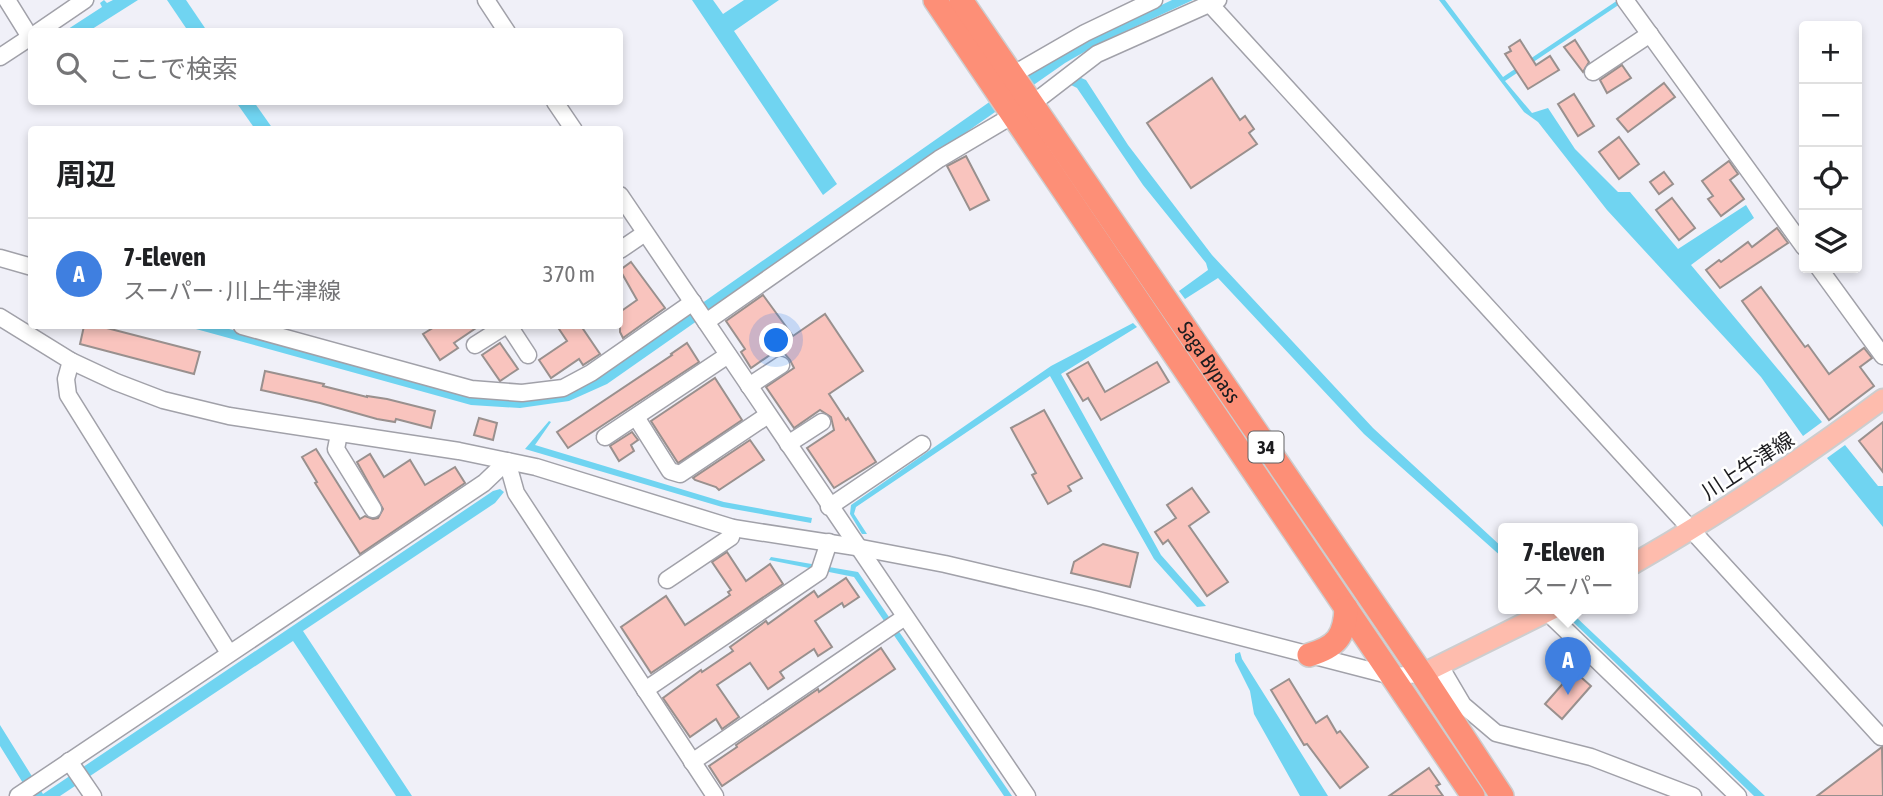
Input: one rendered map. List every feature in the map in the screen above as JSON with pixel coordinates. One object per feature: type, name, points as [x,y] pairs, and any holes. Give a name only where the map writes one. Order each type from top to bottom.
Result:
[{"type":"highway","name":"Saga Bypass","points":[[935,0],[1008,81]]},
{"type":"highway","name":"Saga Bypass","points":[[961,0],[1021,107],[1346,608],[1473,796]]},
{"type":"highway","name":"Saga Bypass","points":[[1021,107],[1431,670],[1502,796]]},
{"type":"highway","points":[[1309,655],[1324,650],[1339,639],[1346,623],[1346,608]]},
{"type":"main road","name":"川上牛津線","points":[[1638,561],[1693,530],[1804,458],[1883,399]]},
{"type":"main road","points":[[1431,670],[1544,614]]},
{"type":"street","points":[[7,0],[28,28]]},
{"type":"street","points":[[44,28],[86,0]]},
{"type":"street","points":[[486,0],[504,28]]},
{"type":"street","points":[[1008,81],[1085,33],[1154,0]]},
{"type":"street","points":[[706,322],[939,159],[1097,54],[1214,2],[1881,737]]},
{"type":"street","points":[[1627,3],[1799,240]]},
{"type":"street","points":[[1593,72],[1650,34]]},
{"type":"street","points":[[0,57],[28,38]]},
{"type":"street","points":[[557,105],[571,126]]},
{"type":"street","points":[[623,200],[1027,796]]},
{"type":"street","points":[[623,248],[645,233]]},
{"type":"street","points":[[0,258],[28,266]]},
{"type":"street","points":[[1823,273],[1883,356]]},
{"type":"street","points":[[253,329],[471,389],[522,393],[563,388],[591,373],[693,302]]},
{"type":"street","points":[[0,317],[71,361],[163,400],[229,416],[459,452],[536,467],[733,528],[829,542],[945,564],[1392,676],[1431,670],[1463,705],[1496,733],[1591,757],[1693,796]]},
{"type":"street","points":[[475,345],[502,329]]},
{"type":"street","points":[[509,329],[528,355]]},
{"type":"street","points":[[606,437],[728,355]]},
{"type":"street","points":[[71,361],[66,379],[68,395],[229,653]]},
{"type":"street","points":[[749,386],[780,365]]},
{"type":"street","points":[[635,417],[670,471],[680,474],[768,415]]},
{"type":"street","points":[[788,444],[822,422]]},
{"type":"street","points":[[339,434],[336,449],[373,509]]},
{"type":"street","points":[[829,506],[922,444]]},
{"type":"street","points":[[20,795],[484,483],[507,461]]},
{"type":"street","points":[[507,461],[516,493],[715,796]]},
{"type":"street","points":[[667,580],[731,537],[733,528]]},
{"type":"street","points":[[645,690],[821,565],[829,542]]},
{"type":"street","points":[[1553,614],[1738,796]]},
{"type":"street","points":[[692,762],[905,617]]},
{"type":"street","points":[[69,761],[90,791]]},
{"type":"water","points":[[104,0],[107,3],[113,0],[138,0],[94,28],[70,28],[102,7],[100,3]]},
{"type":"water","points":[[167,0],[186,0],[205,28],[186,28]]},
{"type":"water","points":[[692,0],[713,0],[723,14],[744,0],[779,0],[734,31],[837,184],[823,195]]},
{"type":"water","points":[[1172,0],[1193,0],[1100,43],[1065,63],[607,384],[569,401],[520,408],[471,405],[196,329],[229,329],[473,394],[601,374],[1058,54]]},
{"type":"water","points":[[1439,0],[1445,0],[1503,77],[1618,0],[1626,0],[1505,81],[1532,113],[1548,108],[1575,149],[1618,192],[1630,192],[1678,249],[1746,205],[1754,218],[1691,265],[1822,422],[1803,436],[1761,377],[1607,210],[1538,122],[1524,112]]},
{"type":"water","points":[[1079,77],[1086,80],[1128,145],[1212,255],[1373,428],[1498,543],[1498,554],[1364,434],[1218,278],[1185,299],[1179,291],[1208,270],[1206,263],[1143,185],[1077,88],[1069,84]]},
{"type":"water","points":[[238,105],[256,105],[271,126],[253,126]]},
{"type":"water","points":[[1133,323],[1137,327],[1061,374],[1161,555],[1206,606],[1197,607],[1154,559],[1050,376],[856,507],[854,514],[867,534],[862,534],[850,514],[851,505],[1051,366]]},
{"type":"water","points":[[549,421],[551,422],[535,445],[724,502],[812,518],[811,523],[722,507],[525,449]]},
{"type":"water","points":[[1845,445],[1878,486],[1883,486],[1883,527],[1827,458]]},
{"type":"water","points":[[500,489],[504,492],[495,503],[303,631],[412,796],[396,796],[293,641],[60,796],[31,796],[0,746],[0,725],[43,794],[493,491]]},
{"type":"water","points":[[771,557],[858,572],[1012,796],[1004,796],[854,577],[769,560]]},
{"type":"water","points":[[1576,617],[1765,796],[1754,796],[1571,620]]},
{"type":"water","points":[[1240,652],[1328,796],[1300,796],[1254,714],[1250,691],[1235,661],[1235,654]]},
{"type":"building","points":[[1520,40],[1536,65],[1550,56],[1559,70],[1528,89],[1505,54],[1511,51],[1509,47]]},
{"type":"building","points":[[1575,40],[1589,62],[1583,72],[1564,47]]},
{"type":"building","points":[[1622,65],[1631,78],[1607,93],[1600,80]]},
{"type":"building","points":[[1212,78],[1240,120],[1245,116],[1254,129],[1249,133],[1257,144],[1191,188],[1147,123]]},
{"type":"building","points":[[1664,83],[1675,97],[1628,132],[1617,119]]},
{"type":"building","points":[[1574,94],[1594,126],[1578,136],[1558,104]]},
{"type":"building","points":[[1619,137],[1639,164],[1619,179],[1599,152]]},
{"type":"building","points":[[966,156],[989,200],[970,210],[947,166]]},
{"type":"building","points":[[1729,161],[1738,174],[1730,180],[1744,199],[1721,216],[1708,199],[1713,196],[1702,181]]},
{"type":"building","points":[[1664,172],[1673,184],[1659,194],[1650,182]]},
{"type":"building","points":[[1672,198],[1695,228],[1679,240],[1656,210]]},
{"type":"building","points":[[1777,228],[1788,243],[1720,288],[1706,270],[1748,242],[1752,247]]},
{"type":"building","points":[[631,262],[665,308],[623,338],[620,329],[623,329],[623,310],[637,300],[623,275],[623,268]]},
{"type":"building","points":[[1761,287],[1805,347],[1808,345],[1829,374],[1864,348],[1872,358],[1860,367],[1874,386],[1829,420],[1742,301]]},
{"type":"building","points":[[763,295],[793,336],[825,314],[863,371],[829,394],[876,462],[834,488],[807,448],[834,430],[831,417],[820,410],[794,428],[766,387],[794,368],[790,360],[780,348],[751,368],[741,352],[745,349],[726,321]]},
{"type":"building","points":[[83,329],[111,329],[200,352],[194,374],[80,344]]},
{"type":"building","points":[[431,329],[475,329],[454,343],[458,348],[440,360],[423,334]]},
{"type":"building","points":[[559,329],[583,329],[600,354],[583,365],[579,359],[551,378],[539,360],[567,341]]},
{"type":"building","points":[[500,343],[518,369],[500,381],[482,355]]},
{"type":"building","points":[[687,343],[699,362],[568,448],[557,432]]},
{"type":"building","points":[[1088,362],[1105,392],[1157,362],[1169,382],[1101,420],[1088,398],[1083,401],[1067,374]]},
{"type":"building","points":[[265,371],[435,411],[431,428],[396,419],[395,422],[377,419],[261,390]]},
{"type":"building","points":[[715,378],[742,420],[678,463],[651,421]]},
{"type":"building","points":[[1044,410],[1082,478],[1068,486],[1071,491],[1048,504],[1032,475],[1036,473],[1011,428]]},
{"type":"building","points":[[479,418],[497,423],[493,440],[474,435]]},
{"type":"building","points":[[1883,422],[1883,472],[1859,441]]},
{"type":"building","points":[[632,432],[638,440],[631,445],[634,451],[619,461],[610,446]]},
{"type":"building","points":[[750,440],[764,460],[719,490],[693,478]]},
{"type":"building","points":[[316,449],[360,519],[365,516],[378,518],[383,509],[357,462],[370,454],[384,477],[410,460],[425,485],[455,467],[465,483],[360,554],[315,483],[317,482],[302,457]]},
{"type":"building","points":[[1192,488],[1209,512],[1189,526],[1228,582],[1207,596],[1168,540],[1163,544],[1155,532],[1176,518],[1167,505]]},
{"type":"building","points":[[1103,544],[1138,553],[1130,587],[1071,573],[1074,562]]},
{"type":"building","points":[[727,552],[746,581],[770,564],[783,584],[651,673],[621,627],[666,596],[685,625],[730,595],[728,592],[731,590],[712,562]]},
{"type":"building","points":[[846,578],[859,597],[844,607],[842,603],[815,621],[832,647],[818,656],[814,649],[780,672],[784,678],[768,689],[750,663],[717,685],[739,717],[722,729],[716,719],[690,737],[663,698],[733,651],[730,647],[766,621],[768,624],[814,591],[818,597]]},
{"type":"building","points":[[881,648],[895,669],[722,786],[709,766]]},
{"type":"building","points":[[1574,671],[1591,686],[1562,719],[1545,704]]},
{"type":"building","points":[[1289,679],[1316,723],[1327,716],[1337,733],[1340,731],[1368,767],[1340,788],[1307,744],[1304,745],[1271,690]]},
{"type":"building","points":[[1882,747],[1883,796],[1817,796]]},
{"type":"building","points":[[1429,768],[1440,784],[1436,786],[1443,796],[1389,796]]},
{"type":"place","name":"7-Eleven","points":[[1568,695]]}]
